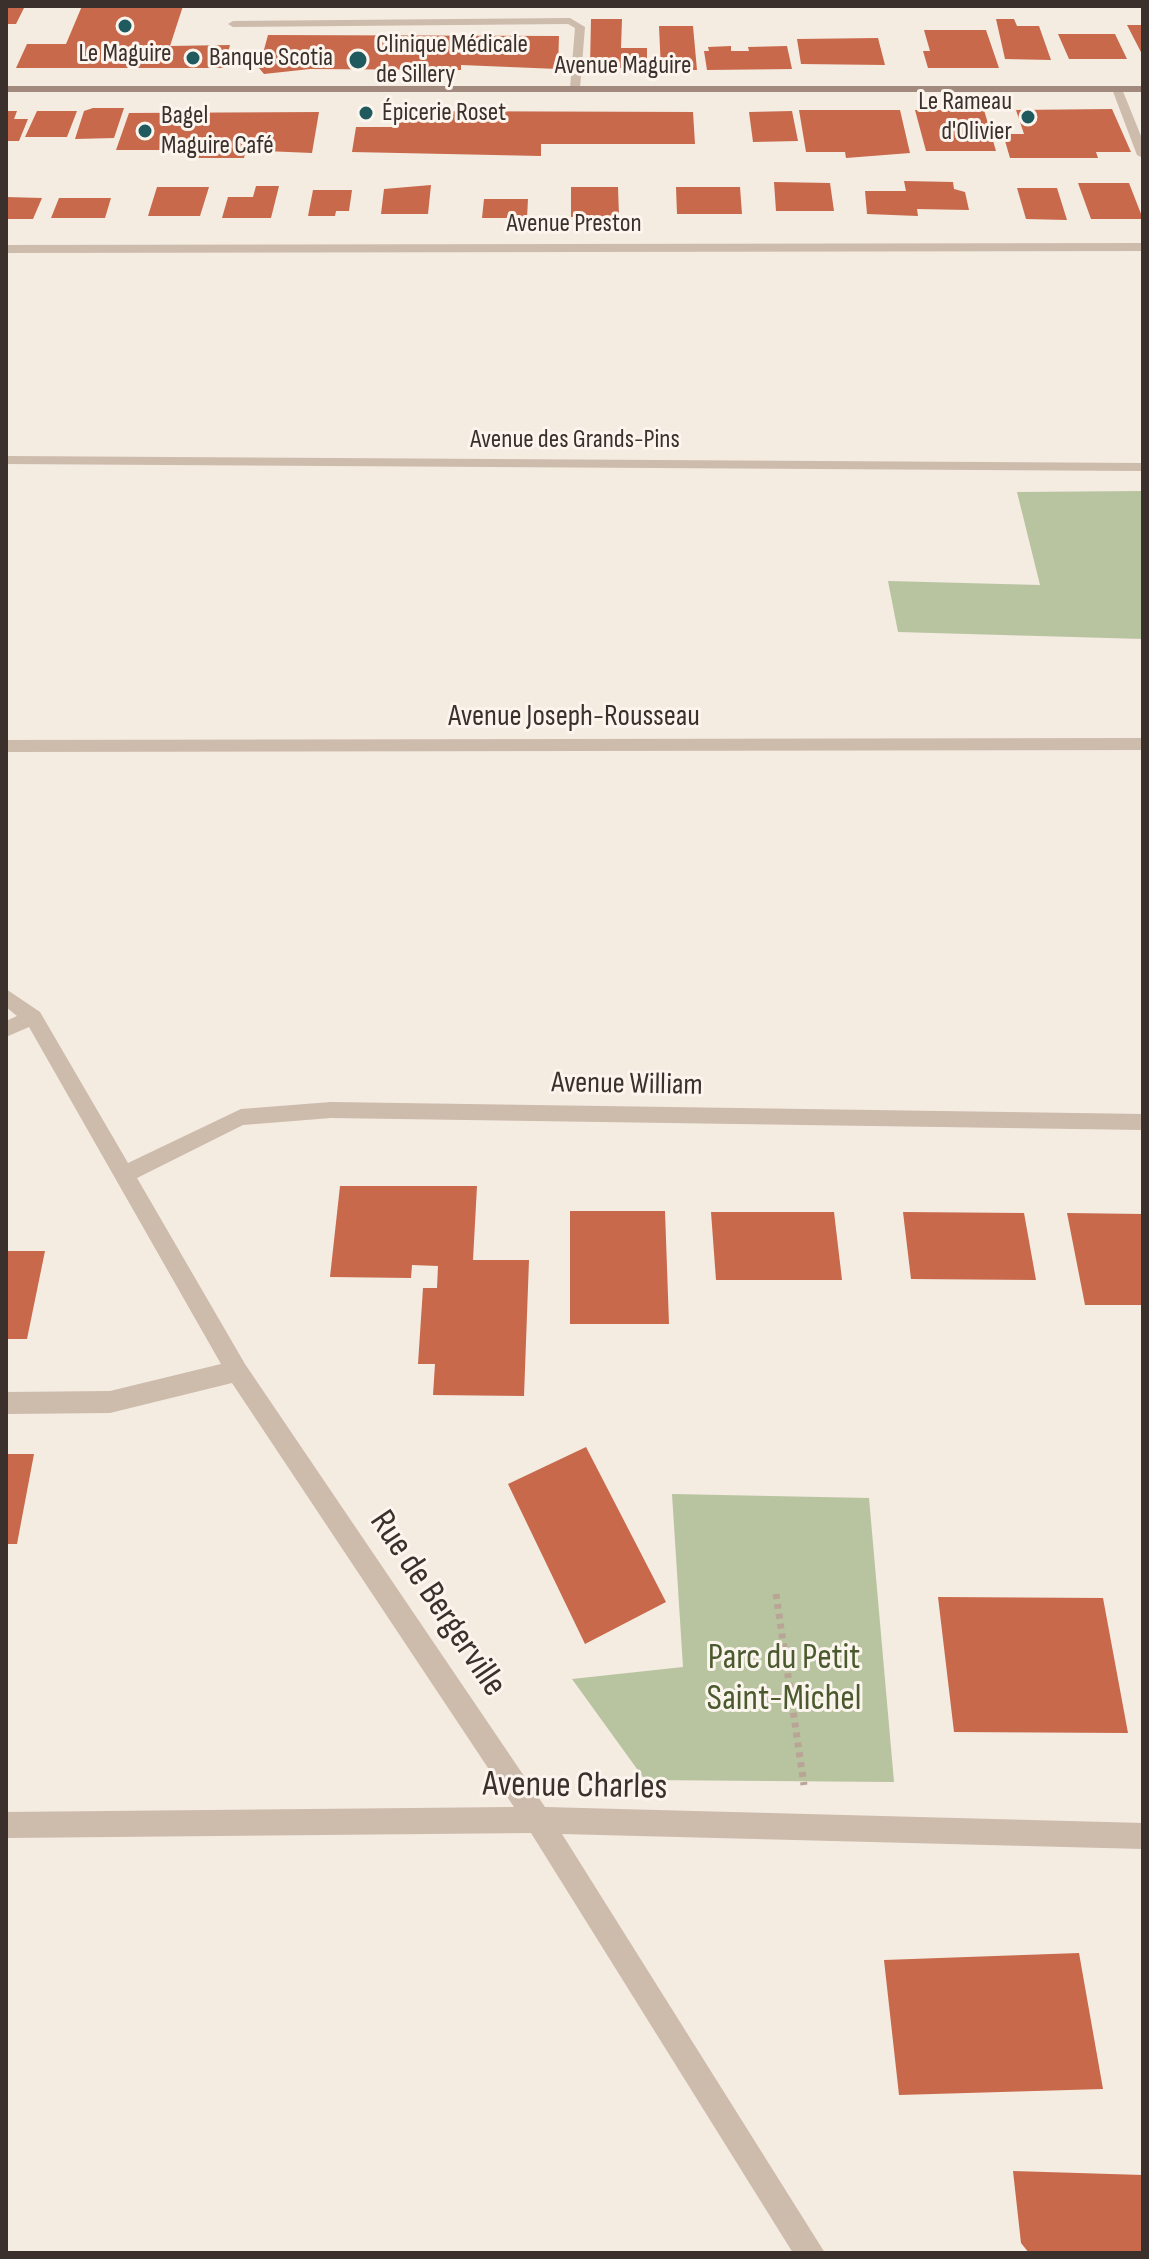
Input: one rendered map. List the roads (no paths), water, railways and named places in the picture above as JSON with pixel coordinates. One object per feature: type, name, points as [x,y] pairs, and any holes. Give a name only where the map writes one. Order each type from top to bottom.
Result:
[{"type":"street","points":[[233,24],[570,21],[580,27],[579,69],[573,74],[575,88]]},
{"type":"street","name":"Avenue Maguire","points":[[6,89],[1143,89]]},
{"type":"street","points":[[1117,89],[1143,155]]},
{"type":"street","name":"Avenue Preston","points":[[6,249],[1143,247]]},
{"type":"street","name":"Avenue des Grands-Pins","points":[[6,460],[1143,467]]},
{"type":"street","name":"Avenue Joseph-Rousseau","points":[[6,746],[1143,744]]},
{"type":"street","name":"Rue de Bergerville","points":[[6,997],[33,1017],[237,1371],[538,1820],[810,2253]]},
{"type":"street","points":[[6,1029],[33,1017]]},
{"type":"street","name":"Avenue William","points":[[123,1175],[241,1117],[331,1110],[1143,1122]]},
{"type":"street","points":[[6,1403],[110,1402],[237,1371]]},
{"type":"street","name":"Avenue Charles","points":[[6,1825],[538,1820],[810,1830],[1143,1836]]},
{"type":"place","name":"Le Maguire","points":[[125,26]]},
{"type":"place","name":"Banque Scotia","points":[[193,58]]},
{"type":"place","name":"Clinique Médicale de Sillery","points":[[358,60]]},
{"type":"place","name":"Épicerie Roset","points":[[366,113]]},
{"type":"place","name":"Le Rameau d'Olivier","points":[[1028,117]]},
{"type":"place","name":"Bagel Maguire Café","points":[[145,131]]},
{"type":"park label","name":"Parc du Petit Saint-Michel","points":[[784,1680]]}]
